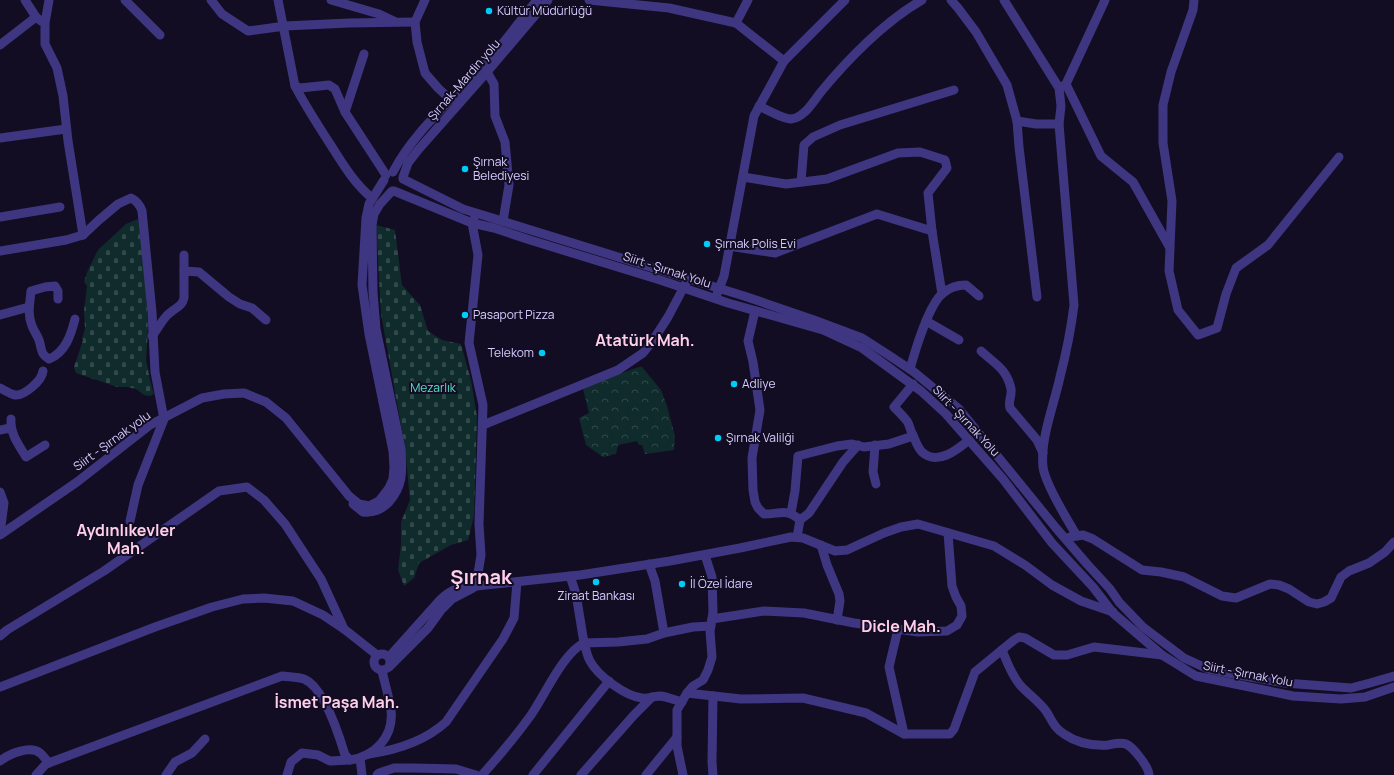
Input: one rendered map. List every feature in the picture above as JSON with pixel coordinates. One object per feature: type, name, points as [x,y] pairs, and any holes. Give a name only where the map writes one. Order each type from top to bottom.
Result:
[{"type":"street","points":[[25,0],[36,17],[45,23]]},
{"type":"street","points":[[50,0],[45,23],[45,44],[57,68],[63,96],[66,129],[83,235]]},
{"type":"street","points":[[125,0],[160,35]]},
{"type":"street","points":[[211,0],[222,14],[248,31],[283,27],[350,23],[415,22]]},
{"type":"street","points":[[278,0],[295,86],[349,175],[362,191],[372,198]]},
{"type":"street","points":[[331,0],[379,14],[397,22]]},
{"type":"street","points":[[425,0],[415,22],[417,42],[425,73],[451,100]]},
{"type":"street","name":"Şırnak-Mardin yolu","points":[[387,176],[401,156],[483,67],[537,0]]},
{"type":"street","name":"Şırnak-Mardin yolu","points":[[403,178],[408,163],[418,150],[548,0]]},
{"type":"street","points":[[589,0],[670,4],[736,23],[784,61]]},
{"type":"street","points":[[736,23],[748,0]]},
{"type":"street","points":[[715,299],[724,276],[754,116],[784,61],[845,0]]},
{"type":"street","points":[[760,106],[790,119],[798,117],[804,113],[832,79],[865,45],[901,14],[922,0]]},
{"type":"street","points":[[951,0],[976,32],[1007,85],[1017,121],[1018,147],[1037,297]]},
{"type":"street","points":[[1004,0],[1062,86],[1102,156],[1133,182],[1170,248]]},
{"type":"street","points":[[1076,536],[1049,484],[1043,468],[1047,427],[1072,324],[1074,305],[1059,124],[1062,86],[1105,0]]},
{"type":"street","points":[[1194,0],[1193,10],[1171,72],[1164,105],[1163,143],[1172,201],[1169,271],[1178,310],[1198,335],[1217,328],[1226,294],[1236,268],[1268,245],[1339,157]]},
{"type":"street","points":[[2,41],[36,17]]},
{"type":"street","points":[[346,112],[364,54]]},
{"type":"street","points":[[487,72],[494,84],[495,116],[505,142],[509,185],[504,221]]},
{"type":"street","points":[[295,86],[300,88],[329,85],[335,89],[346,112],[387,176],[384,186],[393,191]]},
{"type":"street","points":[[801,182],[804,145],[813,137],[840,125],[954,90]]},
{"type":"street","points":[[1017,121],[1036,124],[1059,124]]},
{"type":"street","points":[[0,138],[66,129]]},
{"type":"street","points":[[742,177],[786,184],[827,179],[898,153],[920,152],[945,160],[947,168],[928,193],[932,231],[942,294]]},
{"type":"street","points":[[398,173],[403,178],[402,186],[393,191],[380,204],[374,214],[372,225],[373,292],[376,329],[401,449],[401,481],[396,494],[387,505],[377,511],[363,512],[359,510],[349,496],[359,504],[369,506],[379,501],[393,479],[393,451],[369,334],[362,285],[366,218],[369,204],[387,176],[398,173]]},
{"type":"street","name":"Siirt - Şırnak Yolu","points":[[403,178],[463,209],[477,212],[686,283],[715,299],[823,330],[862,348],[913,384],[946,414],[1003,479],[1052,543],[1093,587],[1113,613],[1162,655],[1196,676],[1293,696],[1341,699],[1364,697],[1394,687]]},
{"type":"street","name":"Siirt - Şırnak Yolu","points":[[393,191],[472,223],[686,283],[720,289],[814,320],[862,338],[910,369],[958,409],[1065,538],[1110,589],[1119,602],[1143,626],[1184,658],[1208,668],[1227,673],[1285,683],[1351,688],[1370,684],[1394,676]]},
{"type":"street","points":[[0,251],[66,240],[83,235],[118,204],[130,198],[140,206],[152,312],[155,372],[164,419],[138,485],[130,521]]},
{"type":"street","points":[[0,217],[60,207]]},
{"type":"street","points":[[476,586],[481,555],[479,524],[483,405],[469,343],[478,255],[472,223],[477,212]]},
{"type":"street","points":[[729,246],[775,253],[877,214],[932,231]]},
{"type":"street","points":[[152,336],[170,312],[180,306],[183,302],[184,255]]},
{"type":"street","points":[[184,271],[199,272],[229,297],[240,304],[252,308],[266,320]]},
{"type":"street","points":[[482,425],[618,370],[643,353],[668,317],[686,283]]},
{"type":"street","points":[[910,369],[926,321],[942,294],[960,285],[966,285],[979,296]]},
{"type":"street","points":[[58,299],[58,291],[55,286],[36,288],[31,291],[29,307],[32,326],[39,339],[42,354],[49,359],[62,349],[66,344],[75,319]]},
{"type":"street","points":[[0,315],[29,307]]},
{"type":"street","points":[[755,311],[748,341],[753,362],[760,410],[752,458],[754,502],[764,514],[774,514],[786,511],[800,520]]},
{"type":"street","points":[[926,321],[959,340]]},
{"type":"street","points":[[982,351],[1002,368],[1011,389],[1009,404],[1010,408],[1037,440],[1044,454]]},
{"type":"street","points":[[0,388],[11,394],[21,394],[32,387],[42,377],[42,371]]},
{"type":"street","points":[[913,384],[894,407],[908,422],[921,451],[928,456],[936,458],[945,456],[958,449],[969,440]]},
{"type":"street","name":"Siirt - Şırnak yolu","points":[[0,535],[77,482],[150,425],[202,398],[224,394],[244,394],[266,402],[286,418],[349,496]]},
{"type":"street","points":[[0,430],[11,424],[18,445],[26,457],[45,445]]},
{"type":"street","points":[[791,513],[795,491],[798,456],[837,446],[852,444],[864,447],[889,444],[913,436]]},
{"type":"street","points":[[797,537],[800,520],[809,513],[843,462],[858,445]]},
{"type":"street","points":[[875,445],[873,472],[876,484]]},
{"type":"street","points":[[0,636],[104,571],[219,491],[247,487],[264,500],[284,524],[321,579],[344,629]]},
{"type":"street","points":[[0,492],[4,503],[0,535]]},
{"type":"street","points":[[389,657],[448,592],[457,588],[570,576],[649,564],[705,555],[791,536],[803,538],[835,551],[847,550],[884,533],[901,527],[918,524],[994,546],[1025,565],[1057,588],[1081,601],[1113,613],[1119,602]]},
{"type":"street","points":[[482,775],[530,715],[561,665],[576,647],[584,643],[647,639],[664,633],[764,611],[804,613],[837,620],[918,632],[947,631],[957,625],[962,616],[961,606],[952,586],[948,533]]},
{"type":"street","points":[[1052,543],[1065,538],[1083,535],[1093,539],[1142,570],[1184,577],[1222,596],[1236,598],[1270,584],[1280,585],[1289,589],[1308,602],[1317,604],[1331,598],[1341,577],[1349,571],[1369,563],[1385,552],[1394,542]]},
{"type":"street","points":[[821,545],[827,565],[839,594],[840,601],[837,620]]},
{"type":"street","points":[[683,775],[677,746],[678,710],[687,693],[703,680],[712,657],[712,576],[705,555]]},
{"type":"street","points":[[649,564],[655,581],[664,633]]},
{"type":"street","points":[[570,576],[576,594],[584,643],[590,661],[597,671],[609,682],[640,698],[645,699],[661,696],[682,702]]},
{"type":"street","points":[[369,754],[384,752],[415,742],[435,732],[446,722],[503,639],[514,618],[517,582]]},
{"type":"street","points":[[377,655],[374,660],[374,665],[377,669],[386,669],[428,628],[441,610],[452,599],[476,586]]},
{"type":"street","points":[[0,687],[155,627],[212,607],[243,599],[264,598],[293,601],[323,616],[344,629],[377,655],[385,654],[389,657],[391,662],[386,669],[391,711],[386,736],[379,746],[369,754],[350,760],[330,761],[318,755],[302,753],[292,762],[287,775]]},
{"type":"street","points":[[898,629],[889,667],[904,734]]},
{"type":"street","points":[[687,693],[741,699],[804,698],[866,713],[904,734],[950,734],[954,729],[975,672],[1019,637],[1025,638],[1054,655],[1067,655],[1094,647],[1162,655]]},
{"type":"street","points":[[1002,650],[1009,669],[1020,684],[1046,710],[1056,728],[1069,737],[1085,744],[1101,745],[1124,743],[1132,749],[1149,772],[1149,775]]},
{"type":"street","points":[[36,775],[46,764],[282,676],[305,679],[319,692],[326,704],[345,755],[350,760]]},
{"type":"street","points":[[533,775],[609,682]]},
{"type":"street","points":[[713,696],[713,775]]},
{"type":"street","points":[[582,775],[634,715],[652,697]]},
{"type":"street","points":[[646,775],[677,737]]},
{"type":"street","points":[[166,775],[175,762],[192,753],[205,739]]},
{"type":"street","points":[[0,761],[18,752],[32,750],[40,753],[49,763]]},
{"type":"street","points":[[360,758],[362,775]]},
{"type":"street","points":[[377,775],[394,768],[456,769],[476,775]]},
{"type":"green space","points":[[138,219],[145,273],[148,330],[146,359],[154,394],[150,396],[144,395],[136,389],[117,387],[76,373],[74,367],[85,329],[84,311],[87,286],[84,282],[88,270],[98,250],[126,224]]},
{"type":"green space","name":"Mezarlık","points":[[376,225],[395,230],[402,285],[420,305],[428,331],[442,340],[461,344],[471,380],[477,417],[474,516],[468,540],[451,545],[419,563],[414,578],[404,586],[398,570],[401,544],[401,522],[410,500],[405,448],[381,314]]},
{"type":"green space","points":[[642,367],[661,390],[675,436],[674,450],[645,454],[642,445],[639,445],[637,441],[618,445],[616,454],[603,457],[586,445],[579,418],[589,413],[583,389],[599,381]]},
{"type":"place","name":"Kültür Müdürlüğü","points":[[489,11]]},
{"type":"place","name":"Şırnak Belediyesi","points":[[465,169]]},
{"type":"place","name":"Şırnak Polis Evi","points":[[707,244]]},
{"type":"place","name":"Pasaport Pizza","points":[[465,315]]},
{"type":"place","name":"Telekom","points":[[542,353]]},
{"type":"place","name":"Adliye","points":[[734,384]]},
{"type":"place","name":"Şırnak Valilği","points":[[718,438]]},
{"type":"place","name":"Ziraat Bankası","points":[[596,582]]},
{"type":"place","name":"İl Özel İdare","points":[[682,584]]},
{"type":"district","name":"Atatürk Mah.","points":[[645,340]]},
{"type":"district","name":"Aydınlıkevler Mah.","points":[[126,539]]},
{"type":"district","name":"Şırnak","points":[[481,577]]},
{"type":"district","name":"Dicle Mah.","points":[[901,626]]},
{"type":"district","name":"İsmet Paşa Mah.","points":[[337,702]]}]
